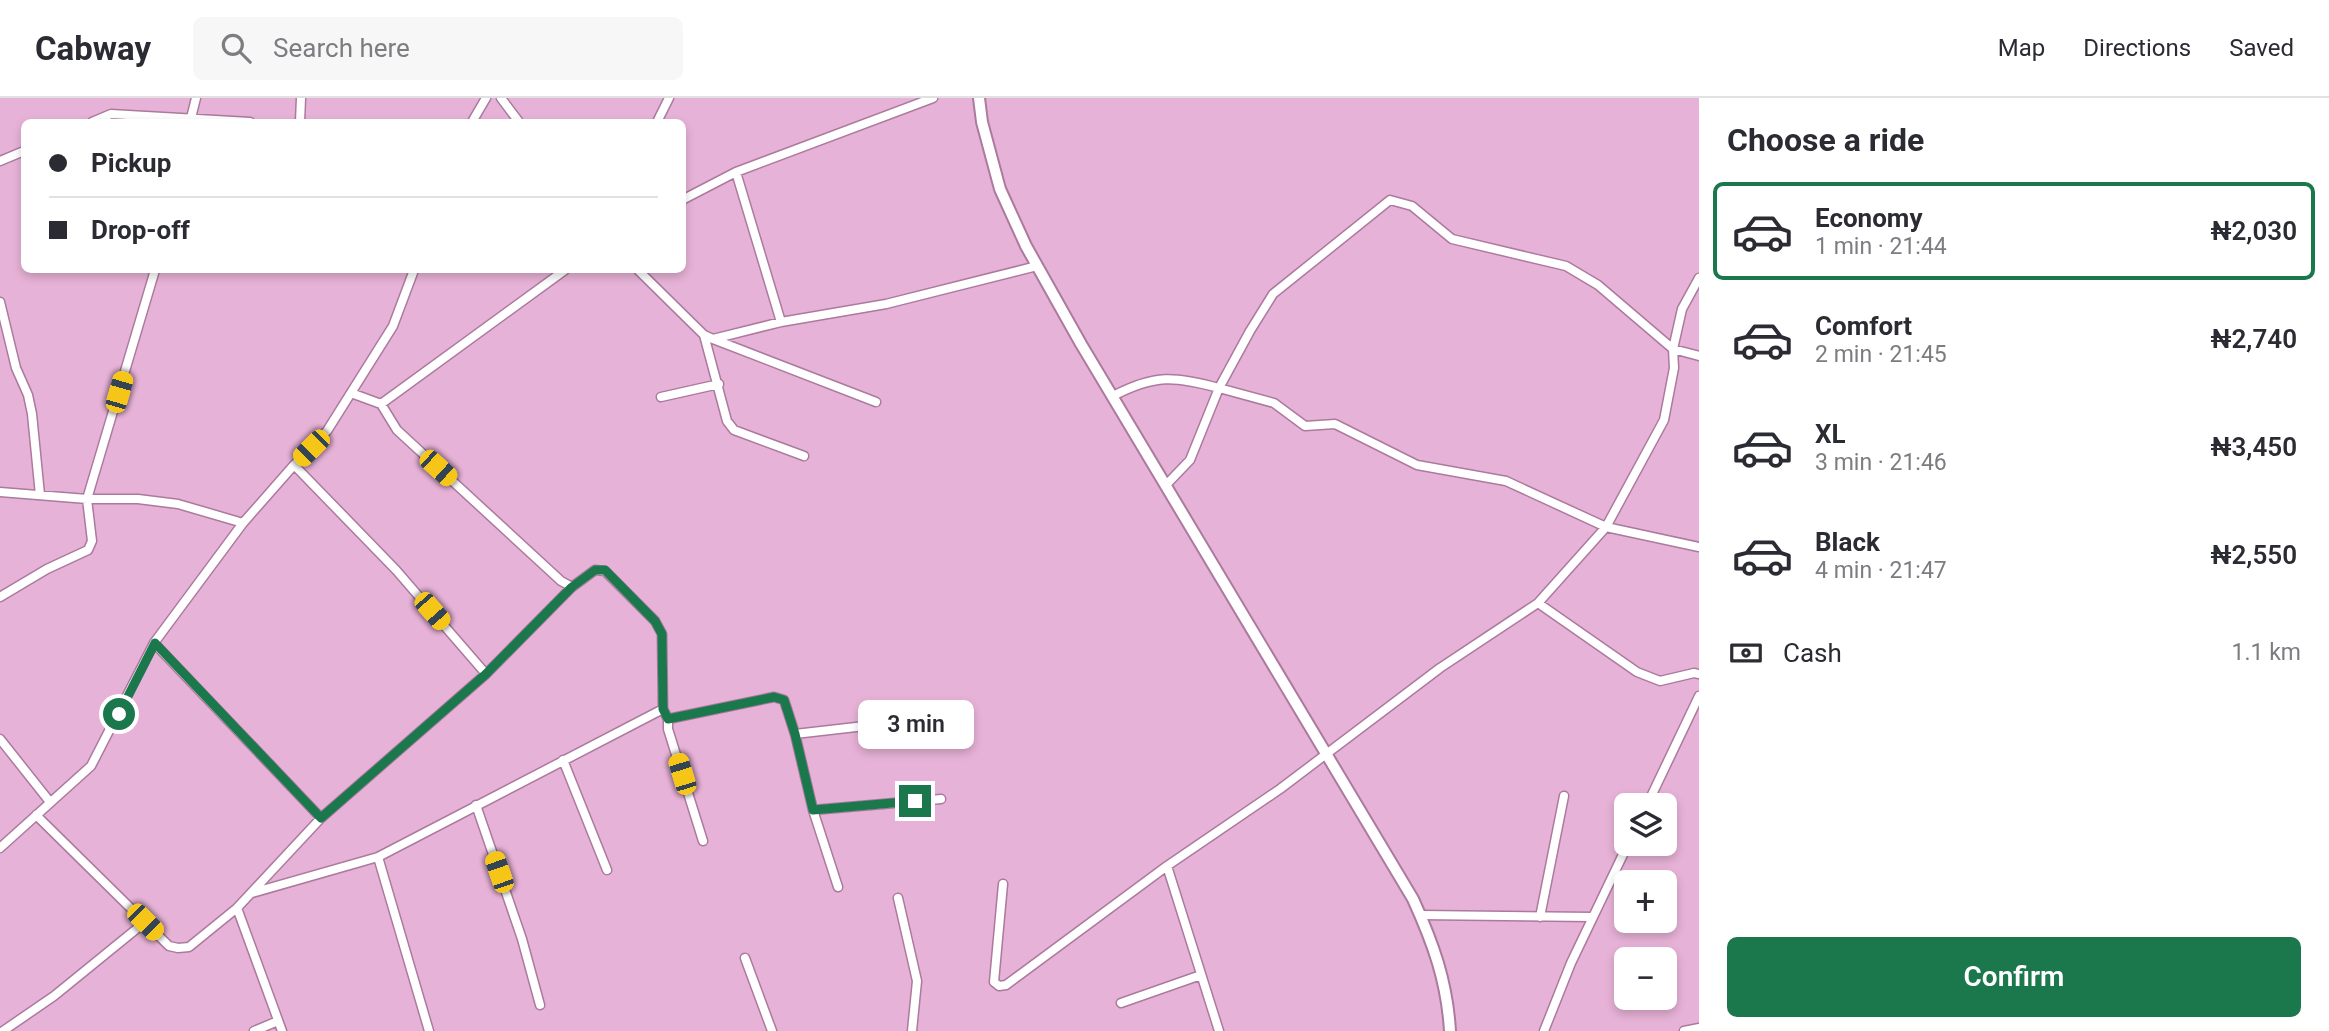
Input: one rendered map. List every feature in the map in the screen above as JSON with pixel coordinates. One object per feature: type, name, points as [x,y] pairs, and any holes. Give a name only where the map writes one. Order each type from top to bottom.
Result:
[{"type":"main road","points":[[979,98],[982,122],[1000,189],[1037,266],[1413,899],[1434,945],[1449,1007],[1451,1031]]},
{"type":"street","points":[[191,119],[196,98]]},
{"type":"street","points":[[300,119],[301,98]]},
{"type":"street","points":[[474,119],[486,98]]},
{"type":"street","points":[[501,98],[517,119]]},
{"type":"street","points":[[658,119],[669,98]]},
{"type":"street","points":[[686,198],[736,172],[933,98]]},
{"type":"street","points":[[110,118],[150,119]]},
{"type":"street","points":[[0,161],[21,152]]},
{"type":"street","points":[[736,172],[780,322]]},
{"type":"street","points":[[1166,485],[1190,460],[1219,388],[1273,294],[1390,200],[1412,206],[1451,239],[1566,266],[1598,285],[1673,349],[1699,356]]},
{"type":"street","points":[[708,337],[886,304],[1037,266]]},
{"type":"street","points":[[0,597],[47,569],[88,551],[92,541],[88,499],[154,273]]},
{"type":"street","points":[[0,848],[92,766],[155,643],[243,523],[327,431],[393,326],[413,273]]},
{"type":"street","points":[[381,404],[561,273]]},
{"type":"street","points":[[641,273],[708,337],[876,402]]},
{"type":"street","points":[[1003,884],[994,982],[999,986],[1006,985],[1167,866],[1280,789],[1440,668],[1538,603],[1605,527],[1664,420],[1674,368],[1673,349],[1682,309],[1699,278]]},
{"type":"street","points":[[0,302],[16,368],[30,404],[40,495]]},
{"type":"street","points":[[708,337],[727,421],[734,430],[804,456]]},
{"type":"street","points":[[1113,396],[1137,384],[1170,378],[1219,388],[1274,403],[1305,426],[1335,424],[1417,465],[1506,481],[1605,527],[1699,547]]},
{"type":"street","points":[[661,397],[719,384]]},
{"type":"street","points":[[351,393],[381,404],[397,430],[561,581],[572,587]]},
{"type":"street","points":[[294,465],[396,570],[486,674]]},
{"type":"street","points":[[0,492],[88,499],[138,499],[178,504],[243,523]]},
{"type":"street","points":[[36,815],[169,946],[184,948],[193,944],[237,908],[321,818],[486,674],[572,587],[595,570],[605,570],[655,621],[662,634],[663,709],[703,841]]},
{"type":"street","points":[[1538,603],[1637,672],[1660,681],[1699,674]]},
{"type":"street","points":[[155,643],[321,818]]},
{"type":"street","points":[[1653,793],[1699,695]]},
{"type":"street","points":[[668,719],[774,697],[784,700],[813,810],[838,887]]},
{"type":"street","points":[[252,892],[378,857],[663,709]]},
{"type":"street","points":[[795,734],[891,723]]},
{"type":"street","points":[[0,739],[50,802]]},
{"type":"street","points":[[563,760],[607,870]]},
{"type":"street","points":[[1540,917],[1564,796]]},
{"type":"street","points":[[813,810],[941,799]]},
{"type":"street","points":[[476,805],[522,939],[540,1005]]},
{"type":"street","points":[[1544,1031],[1571,962],[1622,856]]},
{"type":"street","points":[[378,857],[429,1031]]},
{"type":"street","points":[[1167,866],[1219,1031]]},
{"type":"street","points":[[898,898],[917,981],[912,1031]]},
{"type":"street","points":[[237,908],[282,1031]]},
{"type":"street","points":[[1420,915],[1593,917]]},
{"type":"street","points":[[3,1031],[54,996],[145,922]]},
{"type":"street","points":[[745,958],[772,1031]]},
{"type":"street","points":[[1121,1003],[1201,975]]},
{"type":"street","points":[[254,1031],[278,1021]]},
{"type":"street","points":[[1684,1031],[1699,1028]]},
{"type":"route","points":[[119,714],[155,643],[321,818],[486,674],[572,587],[595,570],[605,570],[655,621],[662,634],[663,709],[668,719],[774,697],[784,700],[813,810],[915,801]]}]
